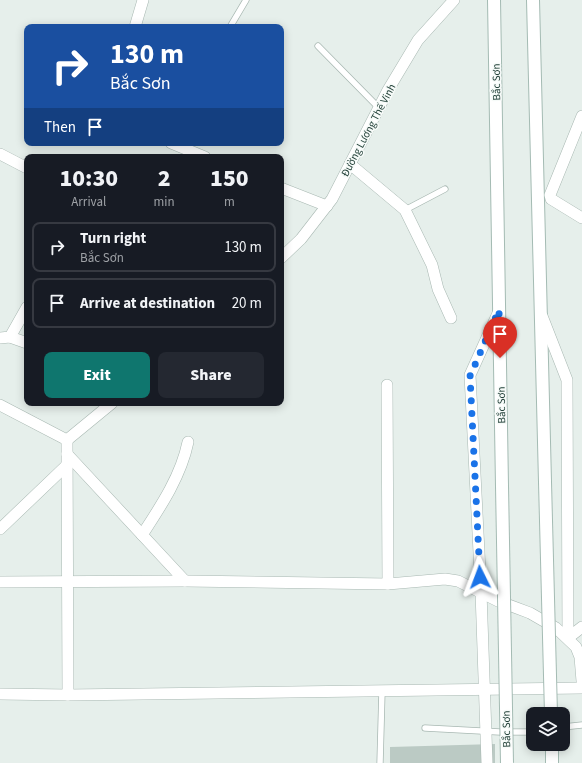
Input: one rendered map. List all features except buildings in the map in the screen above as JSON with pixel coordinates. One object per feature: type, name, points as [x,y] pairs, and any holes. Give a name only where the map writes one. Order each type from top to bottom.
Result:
[{"type":"main road","name":"Bắc Sơn","points":[[494,0],[507,763]]},
{"type":"main road","points":[[533,0],[551,707]]},
{"type":"main road","points":[[552,751],[552,763]]},
{"type":"street","points":[[136,24],[143,0]]},
{"type":"street","name":"Đường Lương Thế Vinh","points":[[284,255],[301,239],[327,206],[379,108],[418,40],[454,0]]},
{"type":"street","points":[[582,116],[550,195],[551,199],[582,218]]},
{"type":"street","points":[[178,146],[198,154]]},
{"type":"street","points":[[0,154],[24,166]]},
{"type":"street","points":[[350,164],[405,210],[432,266],[438,289],[451,318]]},
{"type":"street","points":[[284,189],[327,206]]},
{"type":"street","points":[[487,763],[483,689],[481,592],[470,376],[499,310]]},
{"type":"street","points":[[24,311],[5,337],[24,342]]},
{"type":"street","points":[[541,312],[567,380],[568,638]]},
{"type":"street","points":[[387,385],[388,584]]},
{"type":"street","points":[[0,405],[67,440]]},
{"type":"street","points":[[67,440],[108,406]]},
{"type":"street","points":[[67,440],[68,695]]},
{"type":"street","points":[[142,535],[160,509],[180,471],[188,442]]},
{"type":"street","points":[[67,454],[185,581]]},
{"type":"street","points":[[0,529],[67,466]]},
{"type":"street","points":[[0,582],[185,581],[388,584],[445,579],[458,581],[498,601],[530,613],[556,628],[576,647],[580,657],[582,681]]},
{"type":"street","points":[[568,638],[582,627]]},
{"type":"street","points":[[0,694],[68,695],[582,688]]},
{"type":"lane","points":[[232,24],[246,0]]},
{"type":"lane","points":[[318,46],[379,108]]},
{"type":"lane","points":[[405,210],[445,189]]},
{"type":"lane","points":[[380,763],[382,691]]},
{"type":"lane","points":[[570,726],[582,725]]},
{"type":"lane","points":[[425,728],[485,732],[526,732]]},
{"type":"route","points":[[480,577],[470,376],[499,310],[500,358]]}]
